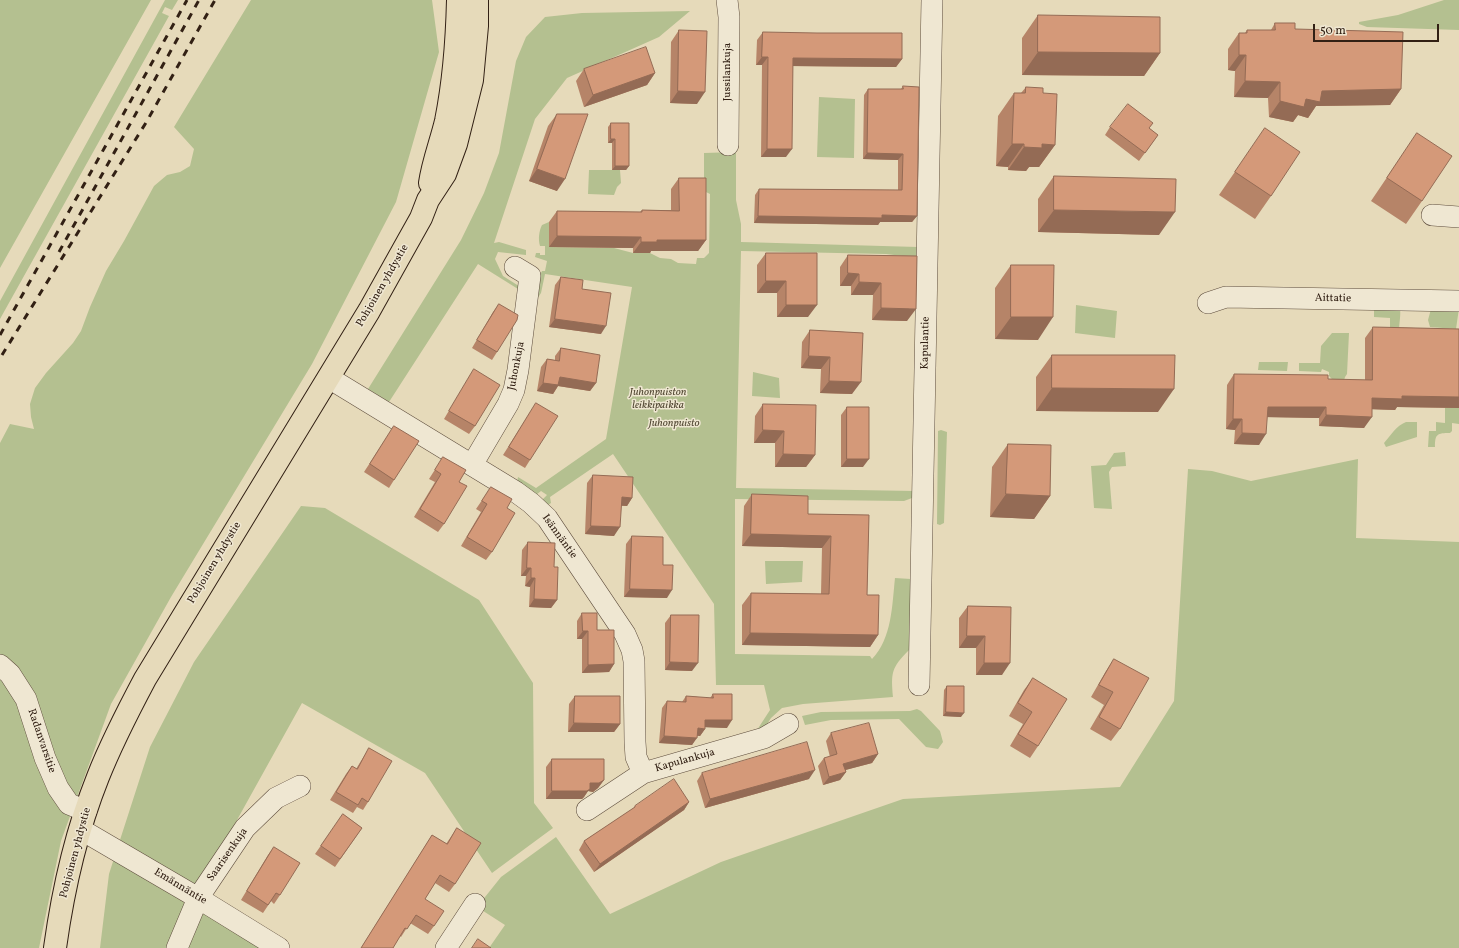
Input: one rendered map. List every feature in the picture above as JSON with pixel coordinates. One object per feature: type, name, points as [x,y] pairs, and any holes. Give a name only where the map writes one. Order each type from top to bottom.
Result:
[{"type":"main road","name":"Pohjoinen yhdystie","points":[[428,200],[432,168],[446,122],[453,79],[458,28],[458,0]]},
{"type":"main road","name":"Pohjoinen yhdystie","points":[[55,948],[65,888],[83,820],[103,765],[128,712],[145,679],[369,311],[421,218],[428,200],[445,174],[456,144],[469,96],[475,54],[477,0]]},
{"type":"street","name":"Jussilankuja","points":[[727,0],[729,17],[728,145]]},
{"type":"street","name":"Kapulantie","points":[[919,685],[932,0]]},
{"type":"street","points":[[1432,215],[1459,217]]},
{"type":"street","name":"Juhonkuja","points":[[472,464],[508,404],[514,390],[530,276],[515,267]]},
{"type":"street","name":"Aittatie","points":[[1208,303],[1226,297],[1459,301]]},
{"type":"street","name":"Isännäntie","points":[[329,378],[516,492],[531,503],[547,518],[625,634],[632,650],[634,661],[634,742],[636,757],[643,773]]},
{"type":"street","name":"Radanvarsitie","points":[[0,665],[10,674],[26,699],[45,758],[58,788],[83,820]]},
{"type":"street","name":"Kapulankuja","points":[[587,810],[643,773],[764,738],[788,724]]},
{"type":"street","name":"Saarisenkuja","points":[[177,948],[198,898],[246,828],[276,798],[300,786]]},
{"type":"street","name":"Emännäntie","points":[[83,820],[198,898],[279,948]]},
{"type":"street","points":[[446,948],[475,904]]},
{"type":"green space","points":[[0,0],[151,0],[0,268]]},
{"type":"green space","points":[[165,0],[178,0],[172,10],[165,7],[162,13],[169,16],[0,319],[0,301]]},
{"type":"green space","points":[[251,0],[432,0],[439,52],[396,202],[312,364],[171,597],[111,704],[61,841],[39,948],[0,948],[0,443],[10,424],[34,429],[30,404],[35,388],[46,373],[73,343],[81,331],[106,271],[154,186],[167,175],[180,172],[190,166],[194,149],[174,127]]},
{"type":"green space","points":[[1444,0],[1459,0],[1459,30],[1367,27],[1359,24],[1359,22],[1398,15]]},
{"type":"green space","points":[[690,11],[659,37],[567,78],[535,119],[494,243],[499,242],[526,250],[526,255],[498,252],[495,259],[503,276],[522,288],[518,289],[478,264],[389,402],[368,389],[461,240],[484,193],[499,153],[516,61],[526,37],[545,17],[582,13]]},
{"type":"green space","points":[[819,97],[855,99],[854,158],[817,157]]},
{"type":"green space","name":"Juhonpuisto","points":[[736,152],[736,200],[741,224],[741,242],[918,247],[919,258],[886,254],[741,251],[736,488],[915,491],[912,498],[904,501],[735,499],[735,654],[870,656],[872,659],[879,651],[887,632],[892,610],[895,578],[911,579],[909,650],[896,666],[892,676],[893,697],[803,704],[782,708],[771,718],[764,729],[757,730],[770,710],[764,685],[716,685],[714,604],[613,454],[550,497],[551,503],[548,505],[542,500],[547,495],[541,491],[536,495],[517,482],[518,477],[536,488],[606,439],[632,287],[545,274],[541,293],[535,302],[539,277],[542,271],[545,271],[547,261],[535,257],[536,253],[545,255],[545,246],[540,246],[539,241],[542,225],[549,222],[549,247],[614,248],[633,253],[650,253],[660,258],[671,259],[678,263],[696,264],[697,258],[704,258],[709,253],[710,194],[704,191],[704,153]]},
{"type":"green space","points":[[589,170],[620,170],[621,183],[617,187],[614,195],[588,194]]},
{"type":"green space","points":[[1076,305],[1117,311],[1115,338],[1075,333]]},
{"type":"green space","points":[[1400,308],[1399,332],[1390,331],[1390,318],[1374,317],[1374,310]]},
{"type":"green space","points":[[1459,308],[1456,329],[1430,327],[1428,320],[1431,309]]},
{"type":"green space","points":[[1332,333],[1349,333],[1347,374],[1342,389],[1329,376],[1329,372],[1322,369],[1321,372],[1299,371],[1299,363],[1320,363],[1321,346]]},
{"type":"green space","points":[[1259,362],[1288,362],[1287,371],[1258,370]]},
{"type":"green space","points":[[753,372],[779,378],[780,398],[752,396]]},
{"type":"green space","points":[[1459,394],[1459,424],[1452,423],[1452,431],[1450,433],[1442,433],[1438,435],[1436,437],[1435,447],[1428,447],[1429,431],[1436,431],[1436,422],[1445,423],[1445,396]]},
{"type":"green space","points":[[1406,422],[1417,422],[1417,437],[1386,447],[1384,443],[1396,428]]},
{"type":"green space","points":[[941,430],[947,432],[944,523],[940,525],[937,524],[938,431]]},
{"type":"green space","points":[[1125,452],[1126,466],[1112,467],[1109,472],[1112,509],[1094,508],[1091,466],[1106,465],[1114,453]]},
{"type":"green space","points":[[1358,459],[1356,538],[1459,542],[1459,948],[489,948],[505,925],[477,907],[501,877],[556,837],[610,914],[721,862],[903,799],[1120,787],[1174,701],[1188,469],[1212,471],[1251,481]]},
{"type":"green space","points":[[301,506],[325,508],[479,600],[533,683],[534,803],[553,828],[492,873],[425,773],[302,703],[192,901],[260,948],[100,948],[109,874],[150,747],[194,662]]},
{"type":"green space","points":[[765,561],[803,561],[802,582],[766,584]]},
{"type":"green space","points":[[917,709],[921,711],[940,731],[943,742],[938,749],[926,747],[899,719],[831,720],[805,725],[802,716],[821,712],[910,711]]},
{"type":"building","points":[[1038,15],[1160,17],[1160,53],[1038,52]]},
{"type":"building","points":[[1275,23],[1295,23],[1295,29],[1403,32],[1401,89],[1322,91],[1320,102],[1306,99],[1304,107],[1280,101],[1280,82],[1245,81],[1246,55],[1239,55],[1239,33],[1247,33],[1247,30],[1275,30]]},
{"type":"building","points":[[679,30],[707,31],[705,92],[678,91]]},
{"type":"building","points":[[763,32],[902,33],[902,59],[793,58],[792,149],[767,149],[768,57],[762,57]]},
{"type":"building","points":[[646,47],[655,73],[593,95],[584,69]]},
{"type":"building","points":[[903,86],[919,87],[917,216],[882,215],[882,218],[758,216],[759,189],[902,190],[903,154],[867,153],[868,89],[903,89]]},
{"type":"building","points":[[1026,87],[1043,88],[1043,93],[1057,94],[1055,145],[1042,144],[1042,148],[1024,147],[1024,144],[1012,144],[1014,93],[1025,93]]},
{"type":"building","points":[[1128,104],[1153,123],[1149,128],[1158,135],[1145,153],[1110,127]]},
{"type":"building","points":[[557,114],[588,114],[565,179],[537,169]]},
{"type":"building","points":[[611,123],[629,123],[629,166],[615,166],[615,139],[611,139]]},
{"type":"building","points":[[1265,128],[1300,152],[1271,196],[1235,172]]},
{"type":"building","points":[[1417,133],[1452,156],[1422,201],[1387,178]]},
{"type":"building","points":[[1054,176],[1176,179],[1175,212],[1054,210]]},
{"type":"building","points":[[679,178],[706,178],[706,240],[657,240],[657,242],[641,242],[641,237],[557,236],[557,211],[679,211]]},
{"type":"building","points":[[766,253],[817,253],[817,305],[786,305],[786,281],[766,281]]},
{"type":"building","points":[[848,255],[917,256],[916,309],[881,308],[881,283],[859,282],[859,274],[848,273]]},
{"type":"building","points":[[1011,265],[1054,265],[1053,317],[1011,317]]},
{"type":"building","points":[[561,277],[583,280],[582,289],[611,293],[606,326],[555,319]]},
{"type":"building","points":[[499,304],[518,315],[517,320],[497,352],[477,340]]},
{"type":"building","points":[[1373,327],[1459,329],[1459,397],[1402,396],[1402,399],[1372,398],[1372,417],[1326,415],[1326,407],[1268,407],[1266,434],[1242,433],[1242,419],[1233,419],[1234,374],[1328,375],[1328,379],[1372,380]]},
{"type":"building","points":[[810,330],[863,333],[861,382],[829,381],[830,357],[809,356]]},
{"type":"building","points":[[561,348],[600,355],[596,383],[560,377],[558,385],[543,383],[547,359],[559,361]]},
{"type":"building","points":[[1052,355],[1175,355],[1174,389],[1052,388]]},
{"type":"building","points":[[474,369],[500,385],[475,426],[449,411]]},
{"type":"building","points":[[536,403],[558,416],[530,460],[509,447]]},
{"type":"building","points":[[763,404],[816,405],[815,455],[783,454],[784,431],[763,430]]},
{"type":"building","points":[[847,407],[869,407],[869,459],[847,459]]},
{"type":"building","points":[[394,426],[419,441],[394,480],[370,464]]},
{"type":"building","points":[[1008,444],[1051,445],[1050,496],[1006,494]]},
{"type":"building","points":[[443,457],[466,470],[459,482],[467,486],[444,524],[420,509],[441,474],[435,470]]},
{"type":"building","points":[[593,475],[633,477],[632,498],[622,497],[620,527],[591,526]]},
{"type":"building","points":[[491,487],[512,499],[507,508],[515,513],[492,552],[467,537],[487,504],[482,501]]},
{"type":"building","points":[[752,494],[808,496],[808,514],[869,515],[867,595],[879,595],[878,635],[750,633],[751,593],[829,594],[831,536],[751,534]]},
{"type":"building","points":[[632,536],[663,537],[663,565],[673,565],[672,590],[630,589]]},
{"type":"building","points":[[528,542],[555,543],[554,567],[558,567],[557,600],[534,599],[535,578],[531,578],[531,568],[527,568]]},
{"type":"building","points":[[968,606],[1011,607],[1010,663],[984,663],[985,636],[967,636]]},
{"type":"building","points":[[582,613],[597,613],[597,630],[614,630],[614,664],[588,665],[588,631],[583,631]]},
{"type":"building","points":[[671,615],[699,615],[698,663],[670,662]]},
{"type":"building","points":[[1114,659],[1149,678],[1120,729],[1099,717],[1113,692],[1099,685]]},
{"type":"building","points":[[1033,678],[1067,699],[1038,746],[1018,734],[1032,712],[1018,703]]},
{"type":"building","points":[[947,686],[964,686],[964,713],[946,712]]},
{"type":"building","points":[[713,694],[732,694],[732,720],[705,720],[705,729],[698,728],[697,738],[664,736],[667,701],[686,702],[686,696],[713,698]]},
{"type":"building","points":[[575,696],[620,696],[620,724],[574,723]]},
{"type":"building","points":[[869,723],[878,754],[843,764],[846,772],[829,777],[824,758],[837,754],[831,733]]},
{"type":"building","points":[[807,742],[815,770],[710,799],[702,773]]},
{"type":"building","points":[[369,748],[392,761],[368,802],[362,798],[358,805],[336,792],[352,766],[357,769]]},
{"type":"building","points":[[552,759],[604,759],[604,780],[599,783],[590,783],[590,789],[587,791],[552,791]]},
{"type":"building","points":[[674,779],[689,802],[600,864],[584,841]]},
{"type":"building","points":[[343,814],[362,828],[340,859],[321,846]]},
{"type":"building","points":[[457,828],[481,843],[455,884],[440,875],[425,899],[444,911],[434,926],[416,915],[407,929],[405,928],[393,948],[361,948],[432,835],[447,844]]},
{"type":"building","points":[[274,847],[300,863],[280,895],[276,893],[268,905],[247,891]]},
{"type":"building","points":[[478,939],[491,948],[472,948]]},
{"type":"railway","points":[[0,335],[187,0]]},
{"type":"railway","points":[[59,252],[199,0]]},
{"type":"railway","points":[[2,355],[147,121],[215,0]]},
{"type":"park label","name":"Juhonpuiston leikkipaikka","points":[[658,399]]}]
